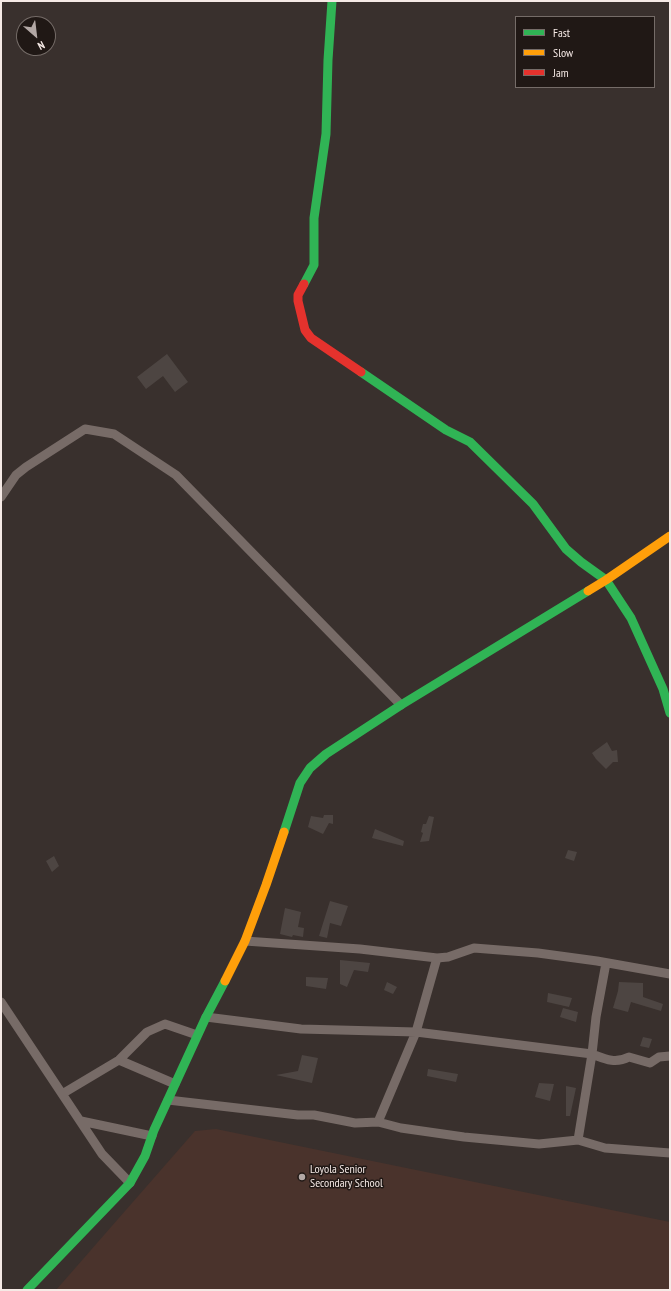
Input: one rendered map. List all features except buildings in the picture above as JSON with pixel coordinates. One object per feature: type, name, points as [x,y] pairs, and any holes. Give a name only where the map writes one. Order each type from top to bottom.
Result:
[{"type":"main road","points":[[332,1],[328,60],[326,134],[314,218],[314,265],[298,295],[305,330],[311,338],[446,430],[470,442],[533,504],[566,550],[606,580],[631,618],[663,689],[670,713]]},
{"type":"main road","points":[[27,1290],[130,1183],[145,1156],[152,1136],[197,1035],[245,941],[266,885],[300,783],[310,768],[326,754],[401,705],[606,580],[670,536]]},
{"type":"street","points":[[1,497],[16,476],[26,467],[86,429],[114,434],[176,475],[401,705]]},
{"type":"street","points":[[245,941],[360,949],[437,958],[448,957],[474,948],[538,954],[606,963],[670,974]]},
{"type":"street","points":[[378,1122],[416,1032],[437,958]]},
{"type":"street","points":[[578,1140],[592,1054],[596,1017],[606,963]]},
{"type":"street","points":[[1,1002],[102,1154],[130,1183]]},
{"type":"street","points":[[206,1017],[301,1029],[416,1032],[592,1054],[617,1061],[632,1057],[646,1063],[650,1063],[659,1057],[670,1056]]},
{"type":"street","points":[[62,1094],[119,1060],[146,1032],[165,1024],[197,1035]]},
{"type":"street","points":[[119,1060],[175,1084]]},
{"type":"street","points":[[168,1100],[298,1115],[314,1115],[355,1123],[378,1122],[401,1128],[464,1137],[539,1144],[578,1140],[605,1148],[670,1153]]},
{"type":"street","points":[[81,1122],[152,1136]]},
{"type":"shaded area","name":"Loyola Senior Secondary School","points":[[216,1129],[670,1222],[670,1290],[56,1290],[195,1131]]},
{"type":"traffic: fast","points":[[304,284],[314,265],[314,218],[326,134],[328,60],[332,1]]},
{"type":"traffic: fast","points":[[361,372],[446,430],[470,442],[533,504],[566,549],[606,580],[631,618],[663,689],[670,713]]},
{"type":"traffic: fast","points":[[284,832],[300,783],[310,768],[326,754],[401,705],[588,591]]},
{"type":"traffic: fast","points":[[27,1290],[130,1183],[145,1156],[154,1130],[206,1017],[225,981]]},
{"type":"traffic: slow","points":[[588,591],[670,536]]},
{"type":"traffic: slow","points":[[225,981],[245,941],[284,832]]},
{"type":"traffic: jam","points":[[304,284],[298,295],[298,301],[305,330],[311,338],[361,372]]},
{"type":"place","name":"Loyola Senior Secondary School","points":[[302,1177]]}]
